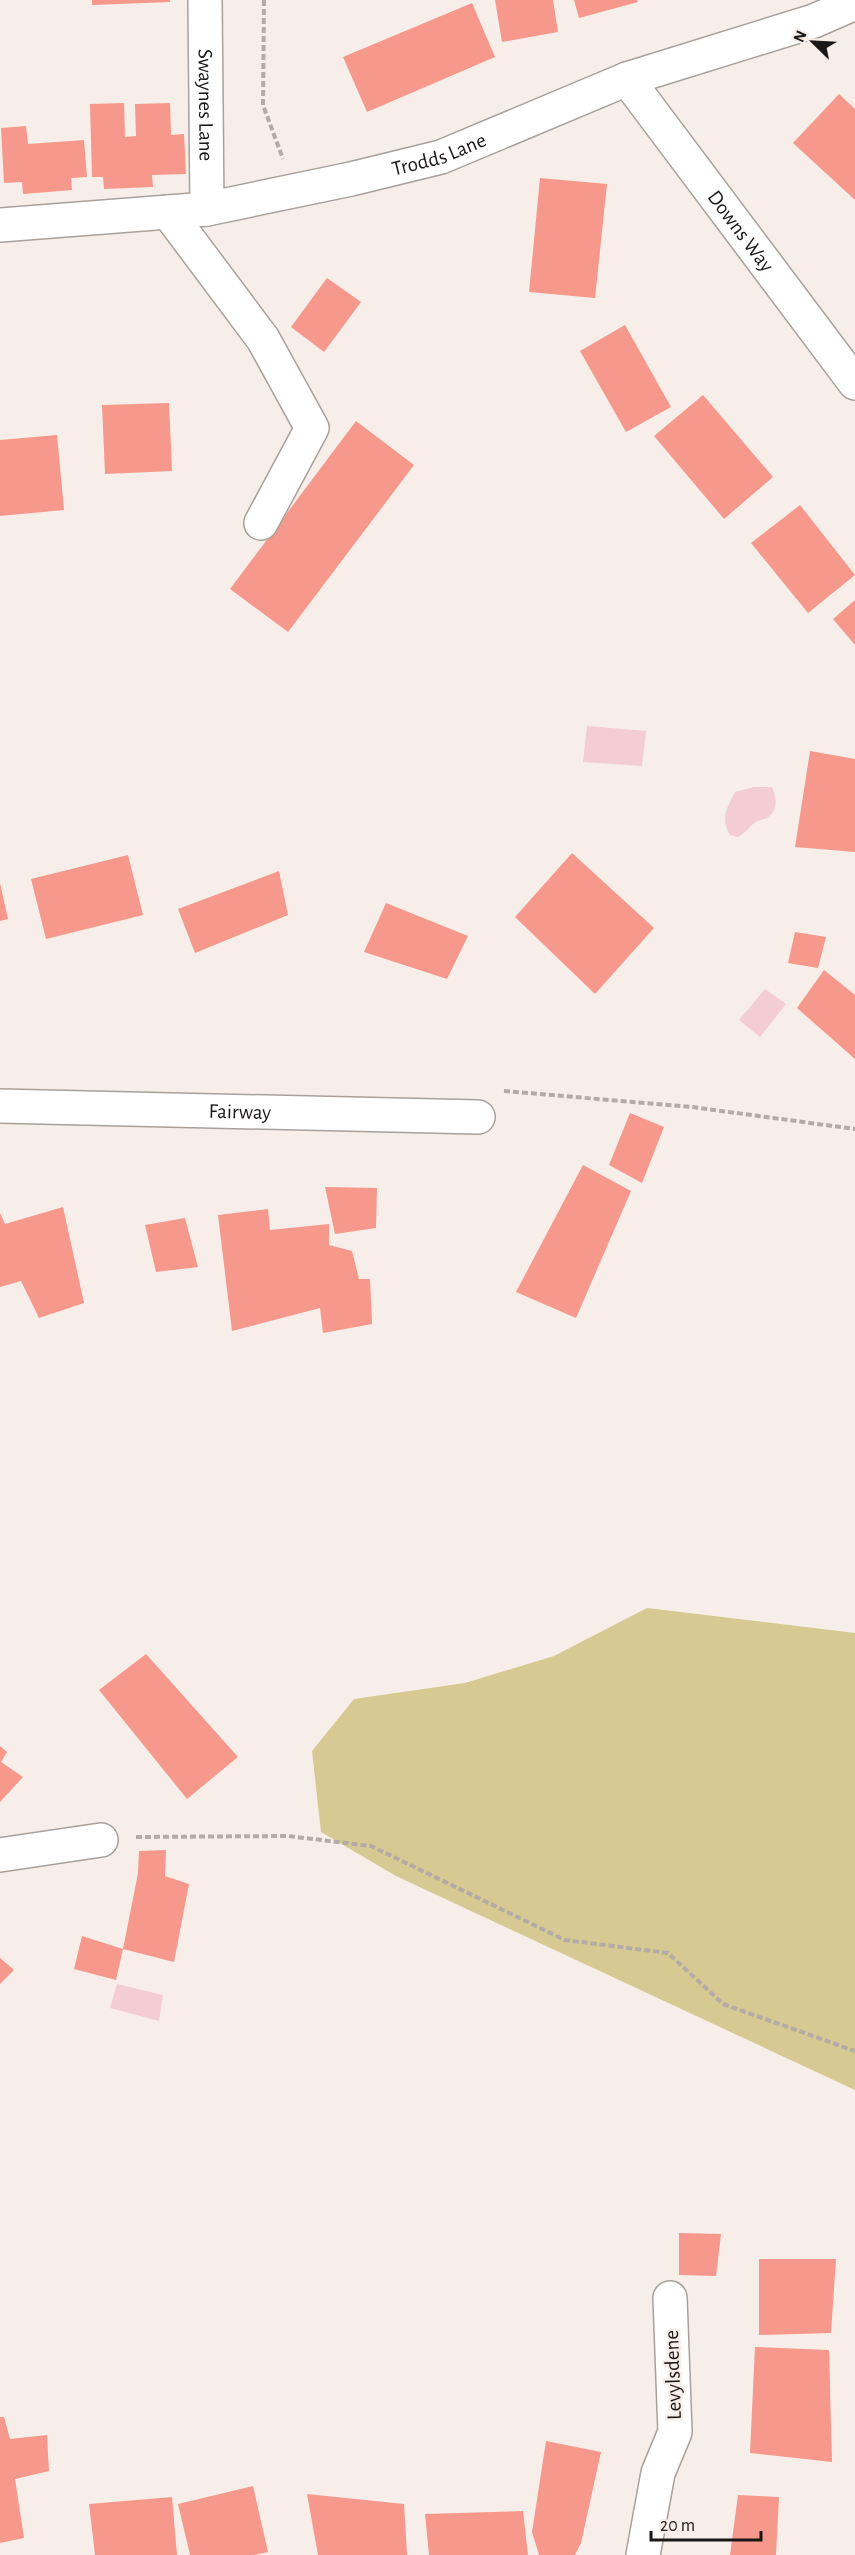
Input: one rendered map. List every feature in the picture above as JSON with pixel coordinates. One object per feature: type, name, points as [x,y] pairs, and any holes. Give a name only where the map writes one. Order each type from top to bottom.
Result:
[{"type":"street","name":"Swaynes Lane","points":[[205,0],[207,209]]},
{"type":"street","name":"Trodds Lane","points":[[0,225],[207,209],[441,157],[627,79],[814,21],[855,3]]},
{"type":"street","name":"Downs Way","points":[[627,79],[855,383]]},
{"type":"street","points":[[168,212],[263,339],[312,428],[261,523]]},
{"type":"street","name":"Fairway","points":[[0,1106],[478,1117]]},
{"type":"street","points":[[0,1855],[101,1840]]},
{"type":"street","name":"Levylsdene","points":[[643,2555],[658,2473],[675,2432],[669,2298]]},
{"type":"path","points":[[264,0],[263,105],[295,190]]},
{"type":"path","points":[[478,1117],[495,1091],[692,1107],[855,1129]]},
{"type":"path","points":[[101,1840],[119,1837],[288,1836],[371,1846],[565,1940],[668,1953],[723,2004],[855,2051]]},
{"type":"shaded area","points":[[587,726],[646,731],[642,766],[583,762]]},
{"type":"shaded area","points":[[754,787],[772,787],[776,800],[773,812],[738,837],[730,835],[725,818],[735,792]]},
{"type":"shaded area","points":[[765,989],[786,1004],[760,1037],[739,1020]]},
{"type":"shaded area","points":[[647,1608],[855,1633],[855,2090],[396,1876],[321,1832],[312,1751],[354,1699],[465,1683],[554,1656]]},
{"type":"shaded area","points":[[117,1984],[163,1995],[159,2021],[110,2008]]},
{"type":"building","points":[[92,0],[170,0],[170,2],[92,5]]},
{"type":"building","points":[[495,0],[553,0],[558,32],[502,42]]},
{"type":"building","points":[[574,0],[637,0],[638,2],[579,18]]},
{"type":"building","points":[[472,3],[495,57],[367,112],[343,57]]},
{"type":"building","points":[[839,94],[855,109],[855,200],[793,143]]},
{"type":"building","points":[[124,103],[125,137],[136,136],[135,104],[170,103],[171,135],[184,134],[186,174],[152,175],[153,187],[104,189],[103,177],[92,177],[90,104]]},
{"type":"building","points":[[26,126],[28,144],[84,140],[87,177],[71,178],[72,190],[23,194],[22,182],[4,183],[1,128]]},
{"type":"building","points":[[540,178],[607,184],[595,298],[529,292]]},
{"type":"building","points":[[327,278],[361,302],[324,352],[291,327]]},
{"type":"building","points":[[625,325],[671,407],[626,432],[580,351]]},
{"type":"building","points":[[703,395],[773,477],[724,519],[654,436]]},
{"type":"building","points":[[169,403],[172,471],[105,474],[102,405]]},
{"type":"building","points":[[356,421],[414,465],[288,632],[230,589]]},
{"type":"building","points":[[57,435],[64,510],[0,516],[0,440]]},
{"type":"building","points":[[800,505],[855,575],[808,613],[751,543]]},
{"type":"building","points":[[855,600],[855,645],[833,619]]},
{"type":"building","points":[[810,751],[855,759],[855,852],[795,847]]},
{"type":"building","points":[[572,853],[654,928],[595,994],[515,917]]},
{"type":"building","points":[[128,855],[143,915],[46,939],[31,879]]},
{"type":"building","points":[[279,871],[288,915],[195,953],[178,909]]},
{"type":"building","points":[[0,883],[8,919],[0,921]]},
{"type":"building","points":[[386,903],[468,936],[447,979],[364,952]]},
{"type":"building","points":[[795,932],[826,937],[818,968],[788,963]]},
{"type":"building","points":[[824,970],[855,995],[855,1059],[797,1008]]},
{"type":"building","points":[[630,1113],[664,1127],[642,1183],[609,1165]]},
{"type":"building","points":[[583,1165],[631,1191],[576,1318],[516,1292]]},
{"type":"building","points":[[325,1187],[377,1188],[376,1228],[335,1234]]},
{"type":"building","points":[[63,1207],[84,1303],[39,1318],[21,1281],[0,1287],[0,1213],[5,1224]]},
{"type":"building","points":[[268,1209],[270,1230],[329,1224],[329,1245],[352,1251],[359,1279],[370,1279],[372,1324],[323,1333],[320,1308],[232,1331],[218,1215]]},
{"type":"building","points":[[185,1218],[198,1267],[156,1272],[145,1225]]},
{"type":"building","points":[[146,1654],[238,1757],[187,1799],[99,1690]]},
{"type":"building","points":[[0,1746],[7,1752],[1,1762],[23,1777],[0,1802]]},
{"type":"building","points":[[166,1850],[165,1876],[189,1884],[174,1962],[123,1949],[138,1873],[139,1851]]},
{"type":"building","points":[[82,1936],[123,1949],[116,1980],[74,1969]]},
{"type":"building","points":[[0,1958],[14,1970],[0,1984]]},
{"type":"building","points":[[679,2233],[721,2234],[716,2276],[679,2275]]},
{"type":"building","points":[[759,2259],[836,2259],[831,2333],[759,2335]]},
{"type":"building","points":[[755,2347],[829,2350],[832,2462],[750,2453]]},
{"type":"building","points":[[0,2417],[4,2417],[10,2439],[47,2435],[49,2471],[15,2479],[24,2538],[0,2543]]},
{"type":"building","points":[[546,2441],[601,2452],[581,2543],[575,2555],[539,2555],[532,2532]]},
{"type":"building","points":[[253,2486],[268,2552],[254,2555],[190,2555],[178,2504]]},
{"type":"building","points":[[307,2494],[404,2504],[407,2555],[318,2555]]},
{"type":"building","points":[[738,2495],[779,2497],[776,2555],[730,2555]]},
{"type":"building","points":[[172,2497],[177,2555],[95,2555],[89,2504]]},
{"type":"building","points":[[523,2511],[528,2555],[429,2555],[425,2514]]}]
